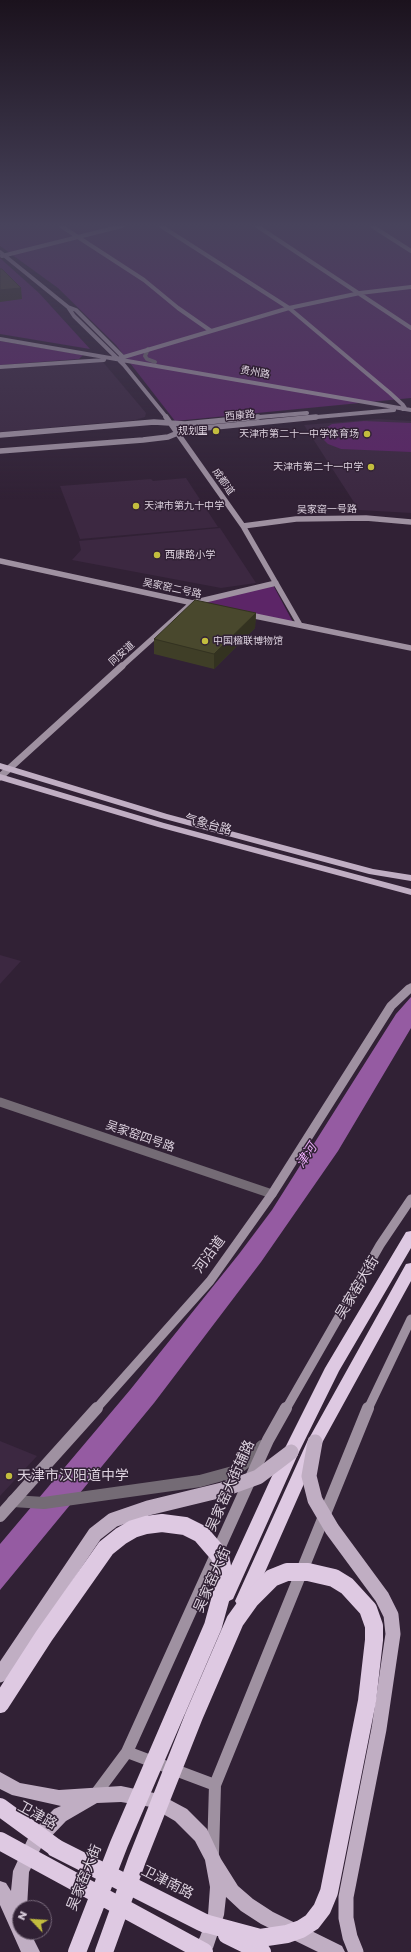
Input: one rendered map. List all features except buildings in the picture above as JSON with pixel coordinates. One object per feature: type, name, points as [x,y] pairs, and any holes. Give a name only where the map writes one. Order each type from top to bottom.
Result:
[{"type":"highway","name":"吴家窑大街","points":[[77,1952],[122,1837],[213,1626],[291,1452],[333,1368],[411,1236]]},
{"type":"highway","points":[[104,1952],[142,1846],[194,1716],[315,1442],[371,1338],[411,1268]]},
{"type":"highway","points":[[0,1704],[44,1636],[106,1548],[133,1529],[162,1523],[185,1526],[201,1534],[211,1544],[220,1556],[225,1582],[213,1626]]},
{"type":"highway","points":[[204,1924],[260,1938],[273,1937],[302,1929],[312,1922],[322,1909],[334,1874],[355,1768],[367,1701],[374,1640],[374,1626],[368,1610],[357,1595],[347,1586],[334,1578],[308,1572],[287,1572],[272,1578],[250,1600],[235,1622]]},
{"type":"highway","points":[[0,1807],[56,1848]]},
{"type":"highway","name":"卫津路","points":[[0,1818],[56,1848]]},
{"type":"highway","points":[[0,1841],[198,1950]]},
{"type":"highway","name":"卫津南路","points":[[56,1848],[262,1952]]},
{"type":"highway","points":[[0,1850],[52,1870]]},
{"type":"main road","name":"气象台路","points":[[0,766],[172,818],[372,872],[411,878]]},
{"type":"main road","name":"气象台路","points":[[0,777],[160,825],[411,892]]},
{"type":"main road","points":[[315,1442],[309,1476],[315,1500],[332,1529],[382,1597],[391,1615],[393,1634],[390,1663],[379,1729],[346,1897],[346,1918],[350,1937],[356,1952]]},
{"type":"main road","points":[[0,1675],[95,1534],[113,1520],[148,1508],[222,1490],[258,1477],[291,1452]]},
{"type":"main road","points":[[0,1780],[18,1790],[59,1798],[121,1794],[153,1800],[181,1815],[201,1836],[232,1892],[247,1906],[267,1918],[336,1952]]},
{"type":"main road","points":[[18,1900],[21,1871],[36,1840],[60,1815],[95,1795]]},
{"type":"main road","points":[[198,1950],[207,1942],[216,1915],[218,1887],[213,1858]]},
{"type":"main road","points":[[0,1889],[3,1892],[12,1914]]},
{"type":"street","name":"成都道","points":[[75,317],[112,355],[120,358]]},
{"type":"street","name":"成都道","points":[[84,317],[120,358],[178,432],[243,526],[300,625]]},
{"type":"street","points":[[191,317],[210,331]]},
{"type":"street","points":[[120,358],[258,317]]},
{"type":"street","points":[[299,317],[403,407]]},
{"type":"street","points":[[395,317],[411,328]]},
{"type":"street","points":[[0,336],[112,355]]},
{"type":"street","name":"贵州路","points":[[0,339],[120,358],[387,406]]},
{"type":"street","points":[[90,351],[99,349],[102,345]]},
{"type":"street","points":[[148,349],[144,353],[145,356],[147,359],[155,362]]},
{"type":"street","name":"贵州路","points":[[120,358],[155,362],[403,407],[411,407]]},
{"type":"street","points":[[0,367],[99,360],[111,361],[124,365]]},
{"type":"street","name":"西康路","points":[[0,435],[148,422],[185,424],[387,406],[403,407]]},
{"type":"street","name":"西康路","points":[[0,452],[152,439],[168,437],[178,432],[190,429],[403,407]]},
{"type":"street","name":"吴家窑一号路","points":[[243,526],[296,519],[366,518],[411,522]]},
{"type":"street","name":"吴家窑二号路","points":[[0,561],[208,606]]},
{"type":"street","name":"同安道","points":[[0,777],[192,603],[276,583]]},
{"type":"street","points":[[239,612],[411,648]]},
{"type":"street","name":"河沿道","points":[[0,1516],[210,1280],[272,1194],[391,1006],[411,987]]},
{"type":"street","name":"吴家窑四号路","points":[[0,1102],[272,1194]]},
{"type":"street","name":"吴家窑大街辅路","points":[[95,1795],[127,1752],[268,1440],[336,1318],[380,1245],[411,1198]]},
{"type":"street","points":[[213,1858],[215,1785],[280,1623],[316,1539],[359,1427],[411,1319]]},
{"type":"street","points":[[13,1501],[44,1503],[200,1481],[233,1472],[250,1459],[268,1440]]},
{"type":"street","points":[[127,1752],[215,1785]]},
{"type":"shaded area","points":[[0,317],[61,317],[90,349],[0,334]]},
{"type":"shaded area","points":[[88,317],[411,317],[411,398],[175,421],[116,345]]},
{"type":"shaded area","points":[[0,341],[83,355],[79,359],[0,365]]},
{"type":"shaded area","points":[[103,362],[146,413],[145,417],[135,420],[0,432],[0,369]]},
{"type":"shaded area","name":"天津市第二十一中学","points":[[378,419],[411,421],[411,513],[359,510],[304,425]]},
{"type":"shaded area","name":"天津市第二十一中学体育场","points":[[364,421],[411,423],[411,452],[341,449],[328,444],[322,438],[324,429],[332,424]]},
{"type":"shaded area","name":"天津市第九十中学","points":[[186,478],[218,527],[80,539],[60,486],[151,479],[153,481]]},
{"type":"shaded area","name":"西康路小学","points":[[220,528],[256,583],[221,588],[72,560],[81,550],[79,541]]},
{"type":"shaded area","points":[[272,583],[295,626],[188,603]]},
{"type":"shaded area","points":[[0,955],[21,961],[0,984]]},
{"type":"shaded area","name":"天津市汉阳道中学","points":[[0,1441],[37,1456],[0,1496]]},
{"type":"water","name":"津河","points":[[411,997],[411,1028],[338,1151],[261,1262],[154,1403],[0,1590],[0,1544],[130,1390],[239,1254],[272,1210],[396,1014]]},
{"type":"place","name":"规划里","points":[[216,431]]},
{"type":"place","name":"天津市第二十一中学体育场","points":[[367,434]]},
{"type":"place","name":"天津市第二十一中学","points":[[371,467]]},
{"type":"place","name":"天津市第九十中学","points":[[136,506]]},
{"type":"place","name":"西康路小学","points":[[157,555]]},
{"type":"place","name":"中国楹联博物馆","points":[[205,641]]},
{"type":"place","name":"天津市汉阳道中学","points":[[9,1476]]}]
